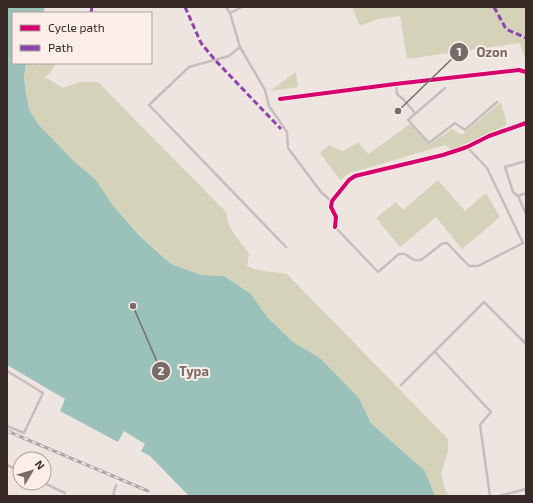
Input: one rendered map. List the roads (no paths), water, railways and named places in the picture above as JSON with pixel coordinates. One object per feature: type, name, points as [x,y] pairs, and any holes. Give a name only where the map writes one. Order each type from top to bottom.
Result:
[{"type":"street","points":[[280,99],[519,70],[526,72]]},
{"type":"street","points":[[335,227],[336,217],[331,207],[332,201],[349,180],[355,176],[443,155],[526,123]]},
{"type":"lane","points":[[226,7],[230,13],[240,47],[266,90],[269,106],[287,132],[288,148],[321,192],[332,201]]},
{"type":"lane","points":[[230,13],[242,7]]},
{"type":"lane","points":[[240,47],[229,56],[189,67],[149,105],[286,247]]},
{"type":"lane","points":[[396,84],[397,94],[416,114]]},
{"type":"lane","points":[[445,88],[408,120],[429,143],[455,123],[465,130],[497,102]]},
{"type":"lane","points":[[335,227],[378,272],[399,254],[405,254],[414,260],[421,260],[443,243],[447,243],[469,266],[478,266],[523,243],[487,168],[467,147]]},
{"type":"lane","points":[[526,161],[505,167],[513,192],[518,196],[526,214]]},
{"type":"lane","points":[[518,196],[526,193]]},
{"type":"lane","points":[[400,386],[484,302],[526,344]]},
{"type":"lane","points":[[435,352],[491,412],[480,425],[490,496]]},
{"type":"lane","points":[[7,371],[43,393],[24,433],[7,426]]},
{"type":"lane","points":[[113,496],[116,485]]},
{"type":"lane","points":[[52,487],[65,493]]},
{"type":"lane","points":[[499,496],[526,490]]},
{"type":"water","points":[[7,7],[45,7],[43,12],[12,12],[12,64],[26,64],[24,77],[26,94],[30,111],[38,124],[74,161],[96,180],[114,207],[140,236],[171,264],[201,275],[224,276],[251,294],[267,317],[293,342],[320,358],[359,398],[371,423],[425,471],[435,496],[189,496],[150,456],[141,451],[145,444],[124,431],[118,442],[60,411],[65,399],[7,365]]},
{"type":"railway","points":[[7,431],[148,491]]},
{"type":"place","name":"Ozon","points":[[398,111]]},
{"type":"place","name":"Тура","points":[[133,306]]}]
